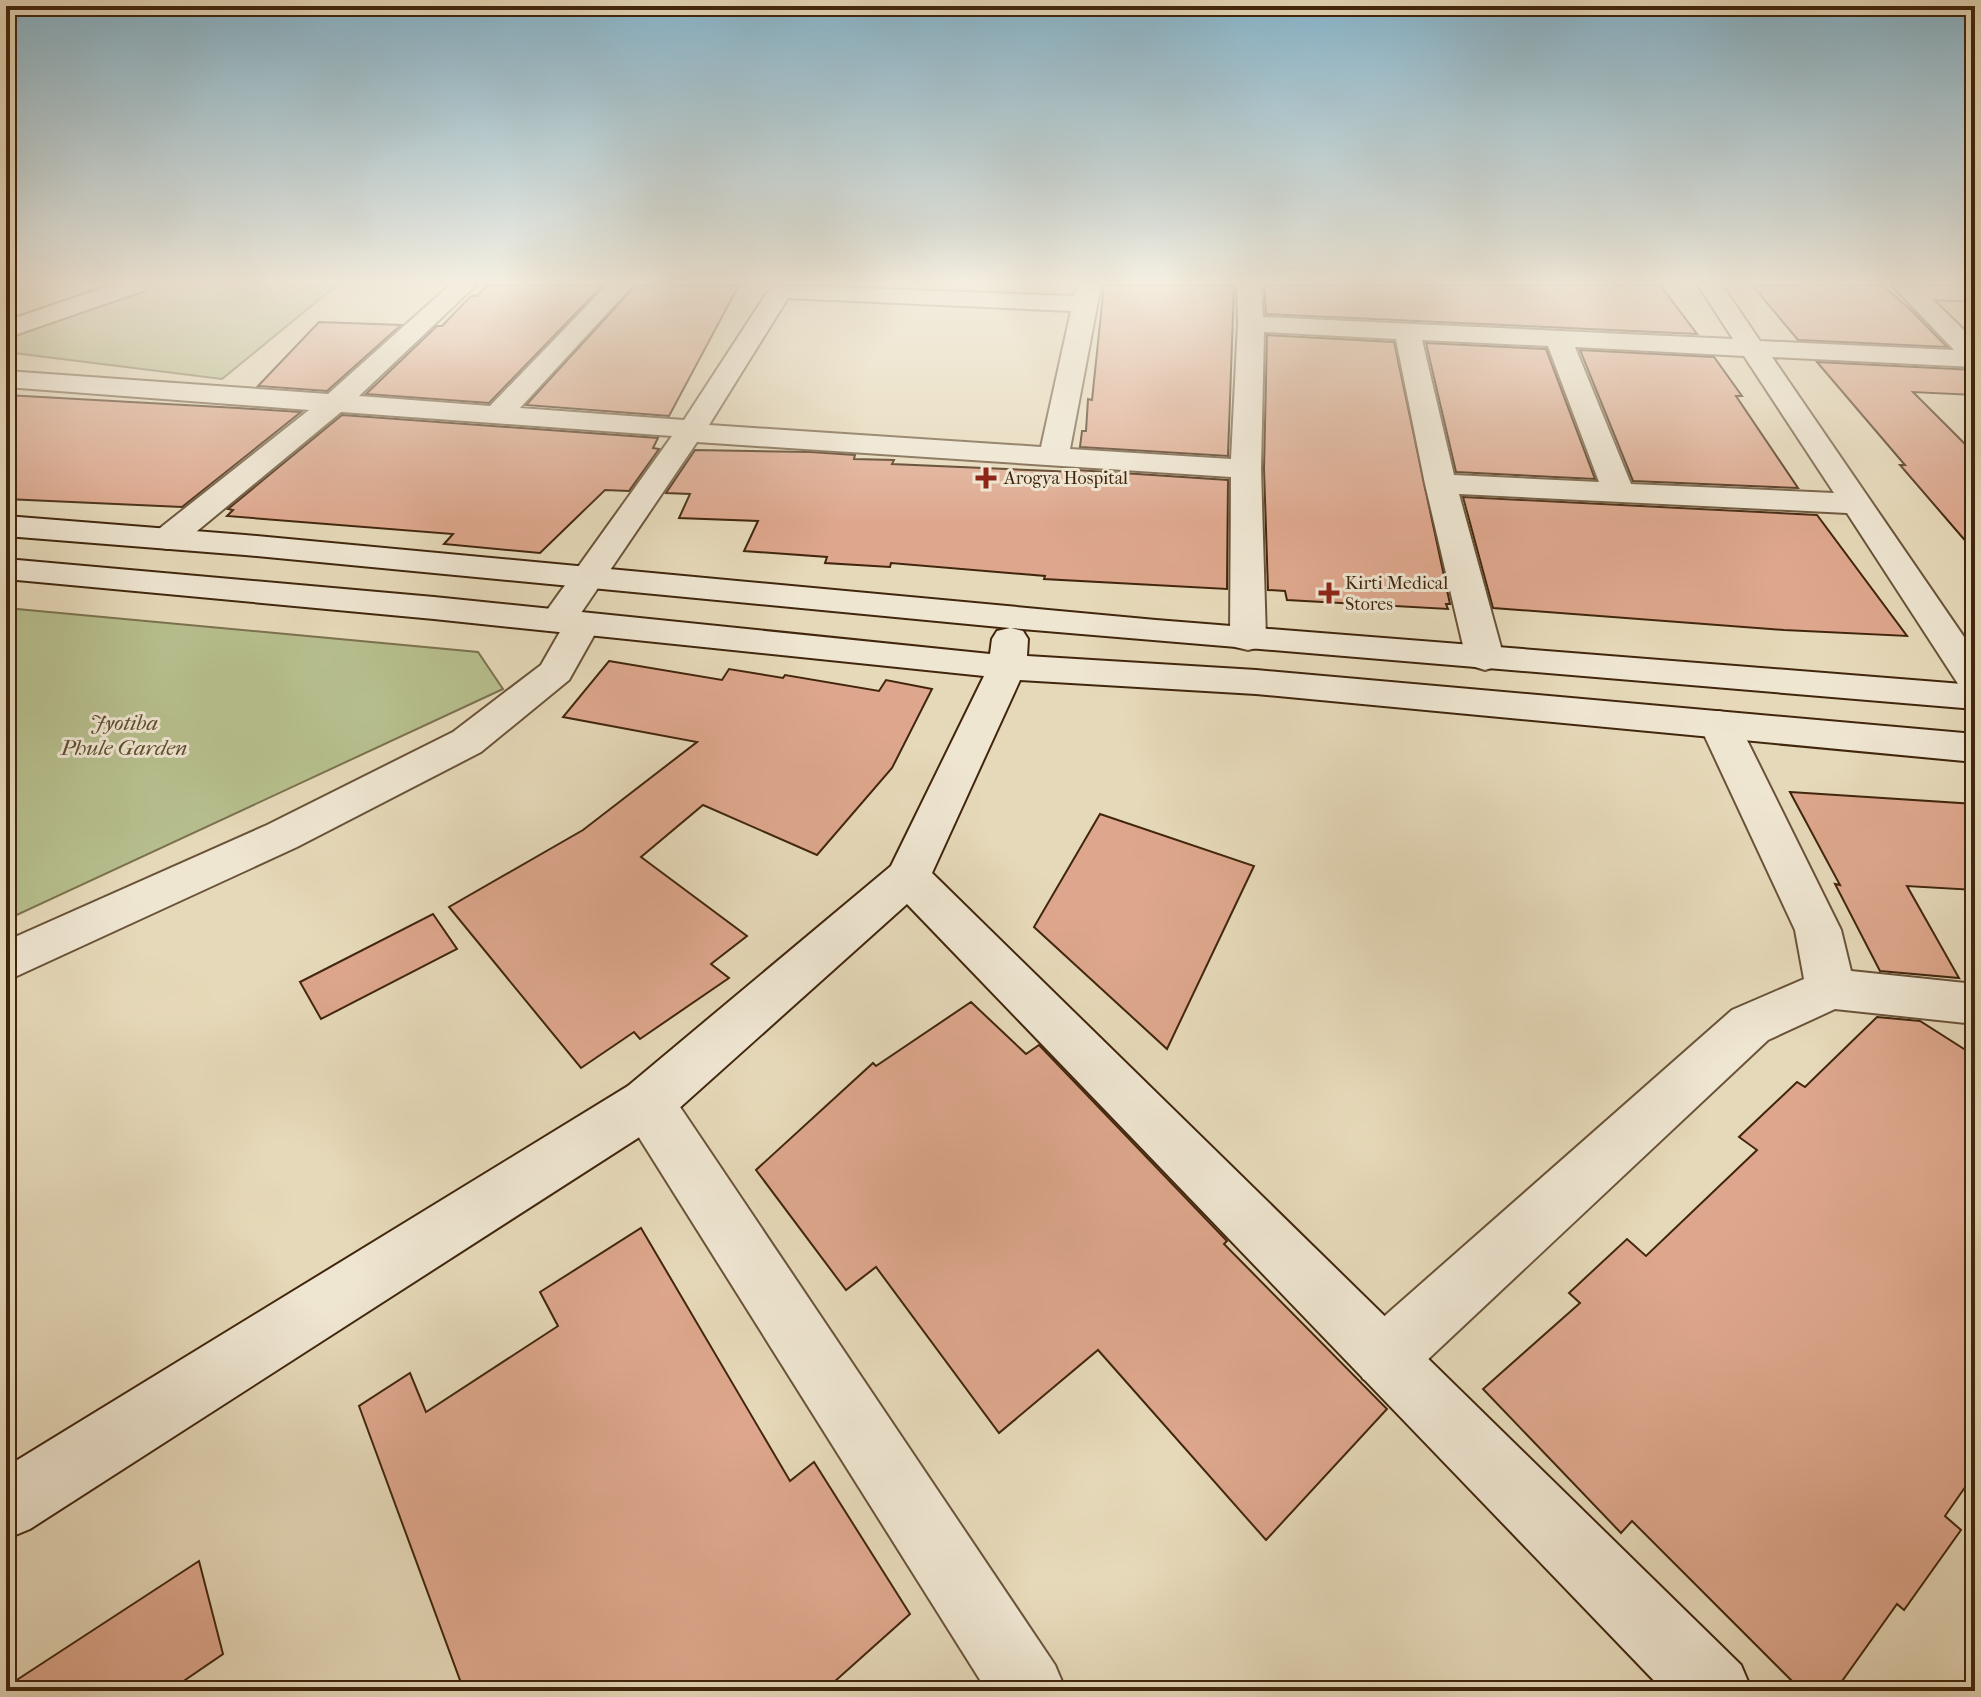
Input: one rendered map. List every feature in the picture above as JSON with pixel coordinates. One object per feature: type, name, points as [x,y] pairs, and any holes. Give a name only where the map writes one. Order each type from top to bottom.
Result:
[{"type":"street","points":[[167,539],[336,402],[377,364]]},
{"type":"street","points":[[499,413],[546,364]]},
{"type":"street","points":[[6,962],[282,836],[467,742],[556,672],[570,622],[588,577],[733,364]]},
{"type":"street","points":[[1054,456],[1073,364]]},
{"type":"street","points":[[1248,639],[1246,469],[1250,364]]},
{"type":"street","points":[[1415,364],[1485,658]]},
{"type":"street","points":[[1568,364],[1619,494]]},
{"type":"street","points":[[1763,364],[1975,681]]},
{"type":"street","points":[[6,379],[1246,469]]},
{"type":"street","points":[[1441,484],[1854,504]]},
{"type":"street","points":[[6,526],[588,577],[1256,682],[1975,748]]},
{"type":"street","points":[[6,569],[570,622],[1010,643],[1248,639],[1975,697]]},
{"type":"street","points":[[6,1505],[647,1103],[908,877],[1010,643]]},
{"type":"street","points":[[1719,724],[1818,930],[1831,989]]},
{"type":"street","points":[[908,877],[1715,1691]]},
{"type":"street","points":[[1385,1357],[1750,1025],[1831,989],[1975,1004]]},
{"type":"street","points":[[647,1103],[1024,1689]]},
{"type":"green space","points":[[104,364],[240,364],[222,379]]},
{"type":"green space","name":"Jyotiba Phule Garden","points":[[6,608],[478,652],[503,689],[6,920]]},
{"type":"building","points":[[279,364],[357,364],[327,391],[258,386]]},
{"type":"building","points":[[397,364],[526,364],[489,403],[366,394]]},
{"type":"building","points":[[563,364],[697,364],[669,416],[526,405]]},
{"type":"building","points":[[1096,364],[1231,364],[1228,456],[1080,447],[1082,431],[1086,431],[1088,399],[1092,400]]},
{"type":"building","points":[[1266,364],[1399,364],[1450,604],[1446,604],[1448,609],[1287,600],[1285,591],[1268,590],[1264,469]]},
{"type":"building","points":[[1431,364],[1552,364],[1595,479],[1456,472]]},
{"type":"building","points":[[1586,364],[1719,364],[1742,396],[1736,396],[1798,488],[1633,481]]},
{"type":"building","points":[[1819,364],[1975,370],[1975,395],[1913,392],[1975,454],[1975,552],[1900,465],[1905,465]]},
{"type":"building","points":[[6,395],[301,412],[182,507],[6,499]]},
{"type":"building","points":[[342,415],[658,438],[653,448],[659,449],[629,491],[605,490],[540,553],[444,544],[453,534],[227,516],[233,510],[228,509]]},
{"type":"building","points":[[695,450],[811,452],[855,455],[854,459],[894,460],[892,464],[1077,470],[1228,480],[1227,589],[1044,579],[1045,576],[891,563],[890,567],[825,563],[827,557],[744,551],[758,521],[679,518],[690,494],[666,493]]},
{"type":"building","points":[[1463,497],[1817,515],[1907,636],[1493,608]]},
{"type":"building","points":[[609,661],[722,680],[729,669],[879,691],[886,680],[932,689],[892,768],[817,855],[703,805],[641,857],[747,936],[711,964],[729,978],[640,1039],[634,1032],[581,1068],[449,907],[583,830],[697,742],[563,717]]},
{"type":"building","points":[[1790,792],[1975,804],[1975,890],[1907,886],[1959,978],[1880,971],[1835,884],[1840,885]]},
{"type":"building","points":[[1100,814],[1254,866],[1167,1049],[1034,927]]},
{"type":"building","points":[[433,914],[457,949],[321,1019],[300,982]]},
{"type":"building","points":[[971,1002],[1026,1054],[1039,1045],[1227,1241],[1224,1244],[1387,1409],[1266,1540],[1098,1350],[999,1433],[876,1267],[846,1290],[756,1170],[873,1063],[876,1066]]},
{"type":"building","points":[[1877,1017],[1920,1021],[1975,1056],[1975,1473],[1945,1516],[1961,1530],[1904,1610],[1897,1604],[1835,1691],[1802,1691],[1632,1521],[1621,1533],[1483,1389],[1580,1303],[1569,1293],[1627,1239],[1646,1256],[1757,1150],[1739,1137],[1797,1082],[1805,1087]]},
{"type":"building","points":[[641,1228],[790,1481],[814,1462],[910,1614],[824,1691],[464,1691],[359,1406],[410,1373],[426,1412],[558,1326],[540,1292]]},
{"type":"building","points":[[199,1561],[223,1654],[169,1691],[6,1691],[6,1687]]},
{"type":"place","name":"Arogya Hospital","points":[[986,478]]},
{"type":"place","name":"Kirti Medical Stores","points":[[1329,593]]}]
